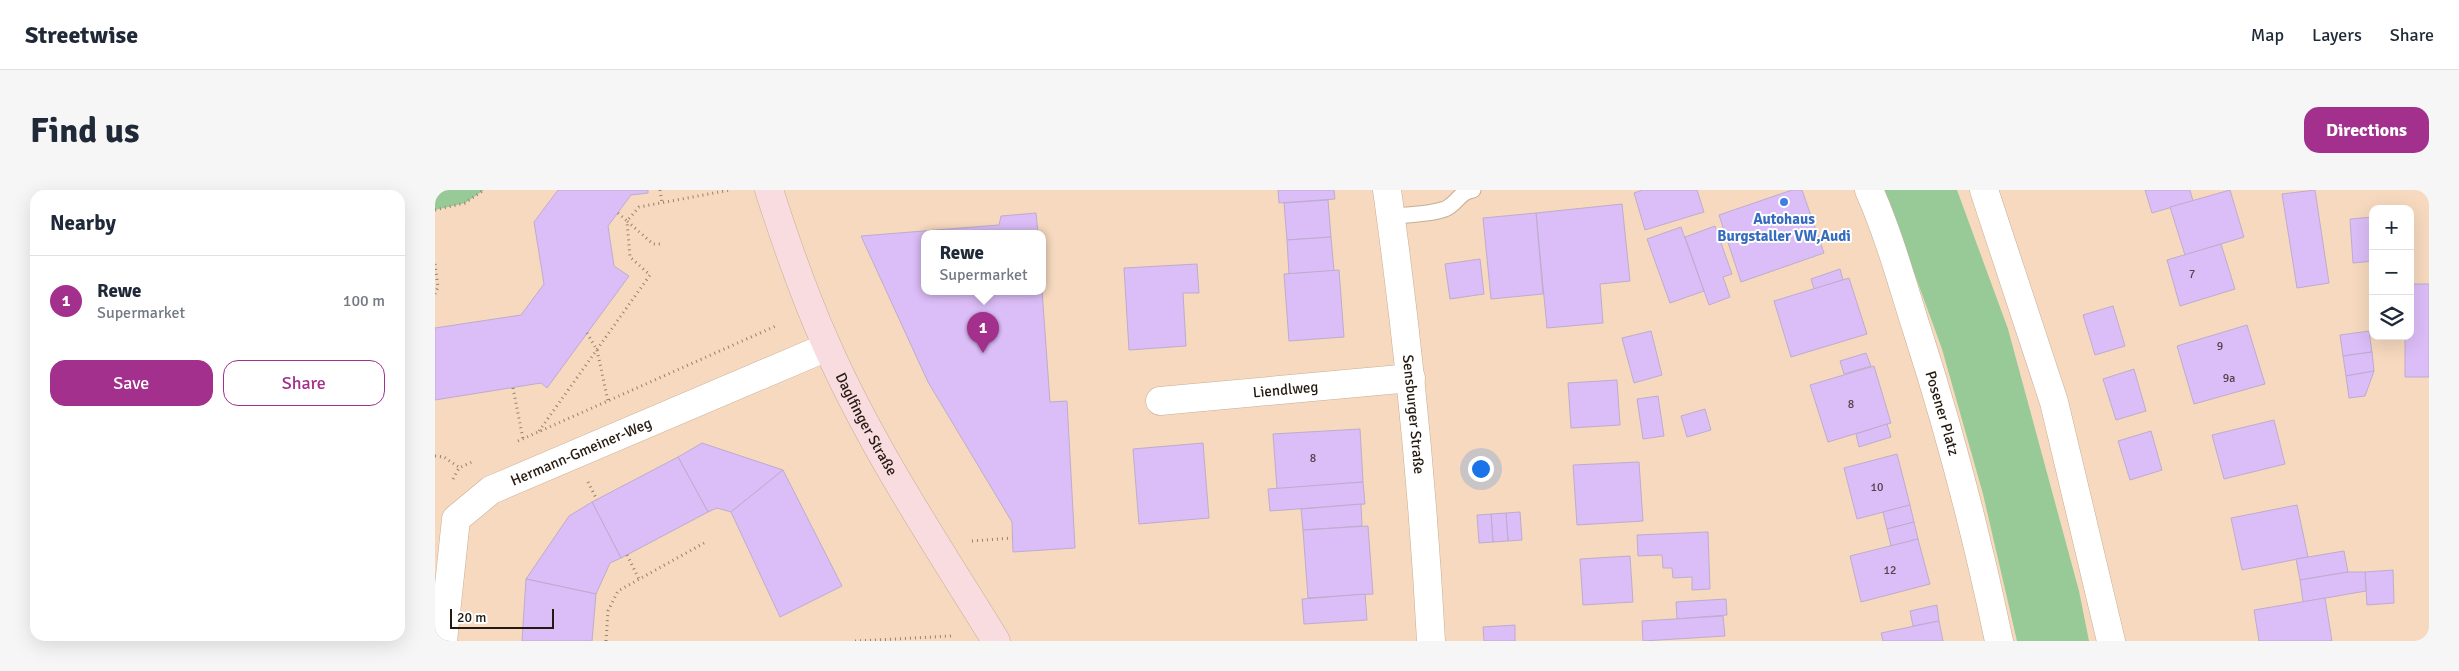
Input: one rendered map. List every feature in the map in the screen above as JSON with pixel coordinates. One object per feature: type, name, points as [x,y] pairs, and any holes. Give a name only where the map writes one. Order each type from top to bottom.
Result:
[{"type":"street","name":"Daglfinger Straße","points":[[769,190],[795,268],[827,347],[881,453],[996,641]]},
{"type":"street","name":"Sensburger Straße","points":[[1387,190],[1411,378],[1423,508],[1431,641]]},
{"type":"street","name":"Posener Platz","points":[[1869,190],[1898,270],[1945,419],[1983,564],[1999,641]]},
{"type":"street","points":[[1984,190],[2054,402],[2111,641]]},
{"type":"street","name":"Hermann-Gmeiner-Weg","points":[[443,641],[456,519],[491,490],[827,347]]},
{"type":"street","name":"Liendlweg","points":[[1160,401],[1411,378]]},
{"type":"lane","points":[[1390,217],[1443,209],[1452,205],[1465,191],[1473,190]]},
{"type":"path","points":[[435,210],[465,204],[484,190]]},
{"type":"path","points":[[660,190],[662,203]]},
{"type":"path","points":[[538,432],[650,275],[630,257],[627,221],[639,207],[730,190]]},
{"type":"path","points":[[618,213],[653,244],[663,244]]},
{"type":"path","points":[[435,264],[439,287],[435,294]]},
{"type":"path","points":[[587,333],[597,350],[608,401]]},
{"type":"path","points":[[513,388],[523,439]]},
{"type":"path","points":[[937,544],[1012,538]]},
{"type":"path","points":[[606,641],[608,611],[618,591],[704,543]]},
{"type":"path","points":[[627,555],[639,579]]},
{"type":"path","points":[[855,641],[952,636]]},
{"type":"green space","points":[[435,190],[484,190],[465,203],[435,210]]},
{"type":"green space","points":[[1884,190],[1957,190],[2008,329],[2079,591],[2089,641],[2017,641],[1983,494],[1942,349]]},
{"type":"building","points":[[558,190],[648,190],[648,193],[631,195],[608,226],[614,266],[629,276],[547,388],[541,383],[435,400],[435,328],[521,315],[544,284],[534,222]]},
{"type":"building","points":[[1278,190],[1334,190],[1335,199],[1279,203]]},
{"type":"building","points":[[1642,190],[1697,190],[1704,212],[1645,230],[1634,193]]},
{"type":"building","points":[[1792,190],[1802,190],[1824,253],[1741,282],[1719,215]]},
{"type":"building","points":[[2145,190],[2190,190],[2193,201],[2152,213]]},
{"type":"building","points":[[2230,190],[2244,237],[2185,255],[2170,207]]},
{"type":"building","points":[[2315,190],[2329,283],[2297,288],[2282,194]]},
{"type":"building","points":[[1328,200],[1331,237],[1287,240],[1284,203]]},
{"type":"building","points":[[1622,204],[1630,281],[1600,284],[1603,323],[1547,328],[1536,213]]},
{"type":"building","points":[[1036,213],[1038,230],[936,230],[999,225],[1001,216]]},
{"type":"building","points":[[1536,213],[1543,294],[1491,299],[1483,218]]},
{"type":"building","points":[[2369,217],[2369,261],[2353,263],[2350,219]]},
{"type":"building","points":[[1715,226],[1732,274],[1723,277],[1730,297],[1709,305],[1685,237]]},
{"type":"building","points":[[1681,227],[1704,291],[1670,303],[1647,239]]},
{"type":"building","points":[[921,231],[921,295],[1042,295],[1050,402],[1067,401],[1075,548],[1013,552],[1012,522],[928,382],[861,236]]},
{"type":"building","points":[[1331,237],[1334,271],[1289,274],[1287,240]]},
{"type":"building","points":[[2221,244],[2235,289],[2180,306],[2167,260]]},
{"type":"building","points":[[1480,259],[1484,294],[1450,299],[1445,264]]},
{"type":"building","points":[[1197,264],[1199,293],[1183,293],[1186,346],[1129,350],[1124,268]]},
{"type":"building","points":[[1840,269],[1843,280],[1814,289],[1811,279]]},
{"type":"building","points":[[1339,270],[1344,337],[1289,341],[1284,274]]},
{"type":"building","points":[[1849,278],[1867,334],[1791,357],[1774,301]]},
{"type":"building","points":[[2414,284],[2429,284],[2429,377],[2405,377],[2405,340],[2414,340]]},
{"type":"building","points":[[2113,306],[2125,346],[2095,355],[2083,315]]},
{"type":"building","points":[[2247,325],[2265,384],[2194,404],[2177,346]]},
{"type":"building","points":[[1651,331],[1662,375],[1634,383],[1622,338]]},
{"type":"building","points":[[2369,331],[2372,352],[2343,356],[2340,335]]},
{"type":"building","points":[[2372,352],[2374,371],[2346,376],[2343,356]]},
{"type":"building","points":[[1866,353],[1871,366],[1844,374],[1840,361]]},
{"type":"building","points":[[1874,366],[1891,423],[1828,442],[1810,385]]},
{"type":"building","points":[[2134,369],[2146,411],[2116,420],[2103,379]]},
{"type":"building","points":[[2374,371],[2365,396],[2349,398],[2346,376]]},
{"type":"building","points":[[1617,380],[1620,425],[1571,428],[1568,383]]},
{"type":"building","points":[[1658,396],[1664,436],[1643,439],[1637,399]]},
{"type":"building","points":[[1705,409],[1711,430],[1687,437],[1681,416]]},
{"type":"building","points":[[2274,420],[2285,464],[2224,479],[2212,435]]},
{"type":"building","points":[[1887,424],[1891,437],[1859,447],[1856,434]]},
{"type":"building","points":[[1360,429],[1363,482],[1277,489],[1273,434]]},
{"type":"building","points":[[2151,431],[2162,470],[2130,480],[2118,441]]},
{"type":"building","points":[[702,443],[783,470],[731,512],[717,508],[708,512],[678,457]]},
{"type":"building","points":[[1203,443],[1209,518],[1139,524],[1133,449]]},
{"type":"building","points":[[1897,454],[1910,505],[1857,519],[1844,468]]},
{"type":"building","points":[[678,457],[708,512],[621,558],[592,502]]},
{"type":"building","points":[[1639,462],[1643,521],[1577,525],[1573,465]]},
{"type":"building","points":[[783,470],[842,586],[780,617],[731,512]]},
{"type":"building","points":[[1363,482],[1365,504],[1270,511],[1268,489]]},
{"type":"building","points":[[592,502],[621,558],[610,563],[596,594],[526,579],[569,516]]},
{"type":"building","points":[[1361,504],[1362,526],[1303,530],[1301,509]]},
{"type":"building","points":[[1910,505],[1914,522],[1887,529],[1883,512]]},
{"type":"building","points":[[2297,505],[2308,557],[2242,570],[2231,518]]},
{"type":"building","points":[[1520,512],[1522,540],[1508,541],[1506,513]]},
{"type":"building","points":[[1506,513],[1508,541],[1493,542],[1491,514]]},
{"type":"building","points":[[1491,514],[1493,542],[1479,543],[1477,515]]},
{"type":"building","points":[[1914,522],[1918,539],[1891,546],[1887,529]]},
{"type":"building","points":[[1368,526],[1373,594],[1308,598],[1303,530]]},
{"type":"building","points":[[1708,532],[1710,589],[1692,590],[1692,577],[1673,578],[1672,568],[1663,568],[1662,555],[1638,556],[1637,535]]},
{"type":"building","points":[[1918,539],[1930,584],[1861,602],[1850,556]]},
{"type":"building","points":[[2344,551],[2348,572],[2300,580],[2296,559]]},
{"type":"building","points":[[1630,556],[1633,602],[1583,605],[1580,559]]},
{"type":"building","points":[[2393,570],[2394,603],[2367,605],[2365,572]]},
{"type":"building","points":[[2348,572],[2365,572],[2366,591],[2303,602],[2300,580]]},
{"type":"building","points":[[526,579],[596,594],[592,641],[522,641]]},
{"type":"building","points":[[1365,594],[1367,620],[1304,624],[1302,599]]},
{"type":"building","points":[[2325,598],[2332,641],[2259,641],[2254,610]]},
{"type":"building","points":[[1726,599],[1727,615],[1677,619],[1676,602]]},
{"type":"building","points":[[1937,605],[1939,621],[1913,626],[1910,611]]},
{"type":"building","points":[[1723,616],[1725,636],[1643,641],[1642,621]]},
{"type":"building","points":[[1939,621],[1943,641],[1883,641],[1881,633]]},
{"type":"building","points":[[1515,625],[1515,641],[1484,641],[1483,627]]},
{"type":"place","name":"Autohaus Burgstaller VW,Audi","points":[[1784,202]]},
{"type":"place","name":"Rewe","points":[[983,353]]}]
